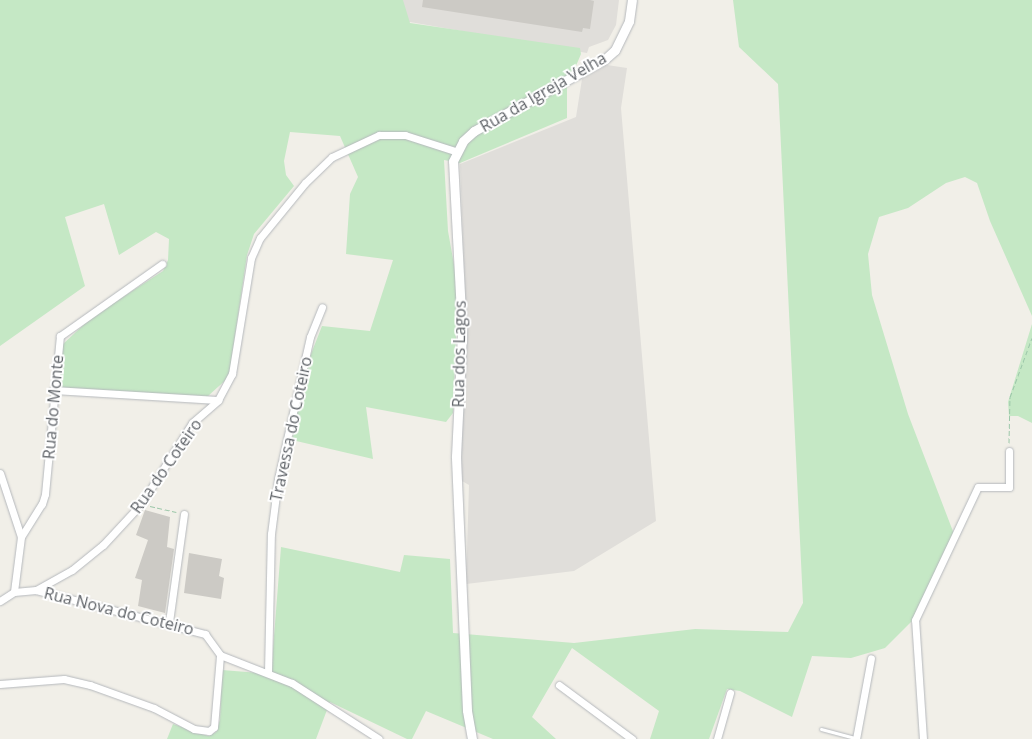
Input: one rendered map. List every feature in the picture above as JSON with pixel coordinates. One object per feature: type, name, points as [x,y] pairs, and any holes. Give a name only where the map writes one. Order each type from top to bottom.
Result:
[{"type":"street","name":"Rua da Igreja Velha","points":[[455,151],[474,131],[605,59],[624,36],[632,0]]},
{"type":"street","name":"Rua do Coteiro","points":[[0,601],[14,592],[36,590],[72,570],[103,545],[141,504],[192,423],[218,400],[232,374],[251,258],[260,238],[296,194],[332,157],[379,135],[405,135],[455,151]]},
{"type":"street","name":"Rua dos Lagos","points":[[455,151],[452,172],[462,332],[456,456],[467,710],[472,739]]},
{"type":"street","name":"Rua do Monte","points":[[21,536],[39,510],[45,494],[53,390],[60,336],[162,264]]},
{"type":"street","name":"Travessa do Coteiro","points":[[268,673],[271,534],[278,479],[310,337],[322,308]]},
{"type":"street","points":[[53,390],[218,400]]},
{"type":"street","points":[[923,739],[915,620],[978,487],[1009,487],[1008,452]]},
{"type":"street","points":[[1,477],[21,536],[14,592]]},
{"type":"street","points":[[169,622],[184,514]]},
{"type":"street","name":"Rua Nova do Coteiro","points":[[36,590],[169,622],[205,634],[220,655]]},
{"type":"street","points":[[0,684],[64,679],[90,685],[154,708],[194,729],[208,731],[214,727],[220,655],[292,683],[379,739]]},
{"type":"street","points":[[856,739],[871,658]]},
{"type":"street","points":[[559,685],[632,739]]},
{"type":"street","points":[[716,739],[730,693]]},
{"type":"lane","points":[[821,729],[856,739]]},
{"type":"path","points":[[1008,452],[1010,397],[1032,338]]},
{"type":"path","points":[[141,504],[184,514]]},
{"type":"shaded area","points":[[284,0],[619,0],[616,25],[608,40],[589,47],[587,53]]},
{"type":"shaded area","points":[[607,65],[627,68],[621,108],[656,521],[574,571],[466,584],[469,485],[462,481],[462,417],[467,337],[460,164],[576,117],[582,79]]},
{"type":"green space","points":[[0,0],[403,0],[410,23],[580,48],[581,54],[567,87],[567,118],[460,163],[444,160],[448,231],[458,287],[453,413],[446,422],[366,407],[373,459],[292,440],[302,377],[322,326],[370,331],[393,260],[346,254],[350,194],[358,177],[340,136],[290,132],[284,161],[286,175],[294,186],[254,234],[247,255],[229,377],[208,396],[60,393],[57,384],[62,345],[92,317],[163,271],[168,260],[169,239],[156,232],[119,255],[104,204],[65,217],[85,286],[0,346]]},
{"type":"green space","points":[[733,0],[1032,0],[1032,316],[990,221],[977,183],[965,177],[946,183],[908,208],[879,217],[868,254],[872,295],[908,414],[954,534],[919,614],[885,648],[851,658],[812,656],[792,717],[740,691],[727,689],[709,739],[650,739],[659,711],[572,648],[532,717],[556,739],[493,739],[426,711],[412,739],[407,739],[330,702],[316,739],[167,739],[173,724],[208,736],[216,732],[220,720],[222,670],[258,673],[272,662],[281,547],[400,572],[404,555],[450,559],[453,633],[574,643],[695,629],[788,632],[803,603],[778,84],[739,47]]},
{"type":"green space","points":[[1032,324],[1032,423],[1018,416],[1009,416],[1008,402]]},
{"type":"building","points":[[423,0],[594,1],[590,29],[583,28],[582,32],[422,7]]},
{"type":"building","points":[[145,510],[170,517],[167,547],[174,549],[165,613],[138,606],[142,580],[135,578],[148,540],[136,535]]},
{"type":"building","points":[[189,553],[222,559],[219,576],[224,578],[221,599],[184,593]]}]
